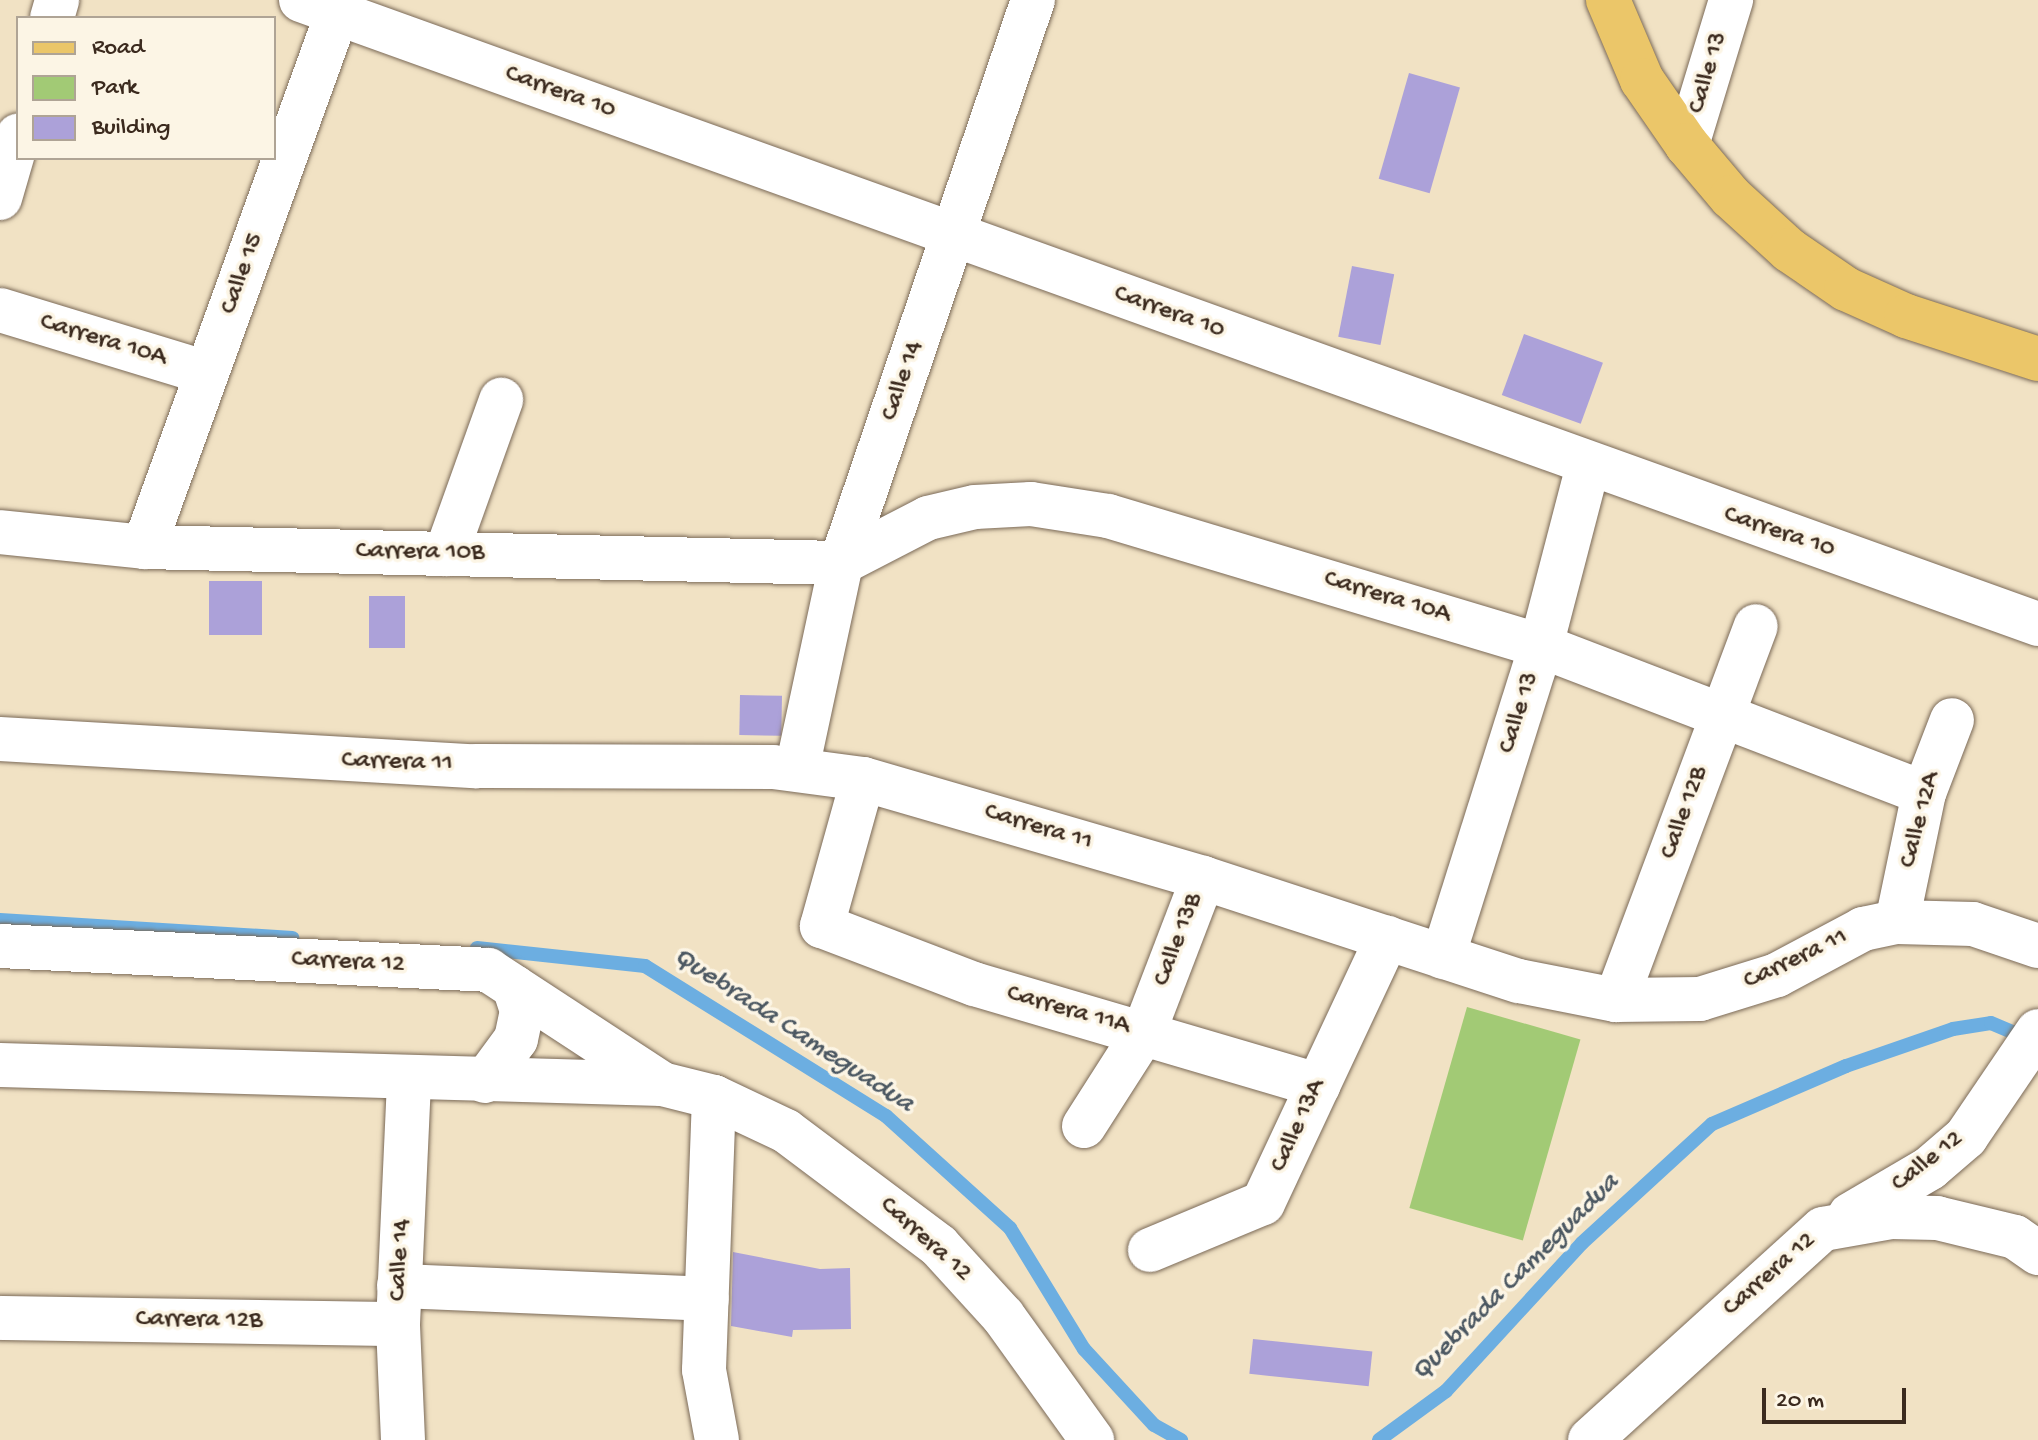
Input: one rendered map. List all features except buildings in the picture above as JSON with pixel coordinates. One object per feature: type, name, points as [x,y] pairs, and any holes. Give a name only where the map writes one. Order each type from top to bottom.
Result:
[{"type":"main road","points":[[1608,0],[1642,80],[1687,145],[1731,197],[1789,250],[1846,289],[1906,316],[2038,359]]},
{"type":"street","name":"Calle 14","points":[[797,769],[841,563],[1033,0]]},
{"type":"street","name":"Calle 13","points":[[1687,145],[1731,0]]},
{"type":"street","name":"Carrera 10","points":[[327,4],[1588,466],[2038,624]]},
{"type":"street","name":"Calle 15","points":[[144,547],[207,373],[327,4]]},
{"type":"street","points":[[0,198],[16,143]]},
{"type":"street","name":"Carrera 10A","points":[[0,310],[207,373]]},
{"type":"street","points":[[446,554],[501,400]]},
{"type":"street","name":"Calle 13","points":[[1443,957],[1541,646],[1588,466]]},
{"type":"street","name":"Carrera 10A","points":[[841,563],[928,518],[975,507],[1031,504],[1108,516],[1211,543],[1541,646],[1924,793]]},
{"type":"street","name":"Carrera 10B","points":[[0,532],[144,547],[841,563]]},
{"type":"street","name":"Calle 12B","points":[[1616,1000],[1756,626]]},
{"type":"street","name":"Calle 12A","points":[[1897,922],[1924,793],[1952,720]]},
{"type":"street","name":"Carrera 11","points":[[0,739],[358,761],[797,769],[863,779],[1203,878],[1519,981],[1616,1000],[1700,999],[1777,975],[1863,929],[1897,922],[1973,924],[2038,946]]},
{"type":"street","name":"Carrera 11A","points":[[863,779],[822,926],[974,984],[1318,1085]]},
{"type":"street","name":"Calle 13B","points":[[1084,1126],[1144,1032],[1203,878]]},
{"type":"street","name":"Calle 13A","points":[[1150,1250],[1263,1203],[1387,938]]},
{"type":"street","name":"Carrera 12","points":[[0,946],[488,970],[662,1084]]},
{"type":"street","points":[[485,1081],[516,1039],[522,1011],[514,987]]},
{"type":"street","name":"Calle 12","points":[[1823,1229],[1930,1168],[1966,1137],[2028,1044]]},
{"type":"street","name":"Carrera 12","points":[[0,1065],[662,1084],[714,1097],[786,1131],[939,1246],[1003,1316],[1092,1440]]},
{"type":"street","name":"Calle 14","points":[[403,1440],[399,1305],[409,1079]]},
{"type":"street","points":[[714,1097],[704,1370],[717,1440]]},
{"type":"street","name":"Carrera 12","points":[[1590,1440],[1823,1229],[1891,1217],[1937,1218],[2015,1237],[2038,1253]]},
{"type":"street","name":"Carrera 12B","points":[[0,1318],[707,1299]]},
{"type":"green space","points":[[1467,1007],[1580,1040],[1523,1240],[1409,1208]]},
{"type":"waterway","name":"Quebrada Cameguadua","points":[[0,920],[292,938]]},
{"type":"waterway","name":"Quebrada Cameguadua","points":[[477,948],[645,966],[886,1116],[1010,1228],[1084,1349],[1154,1425],[1181,1440]]},
{"type":"waterway","name":"Quebrada Cameguadua","points":[[1379,1440],[1446,1391],[1582,1243],[1712,1124],[1846,1066],[1953,1029],[1991,1023],[2027,1038]]}]
